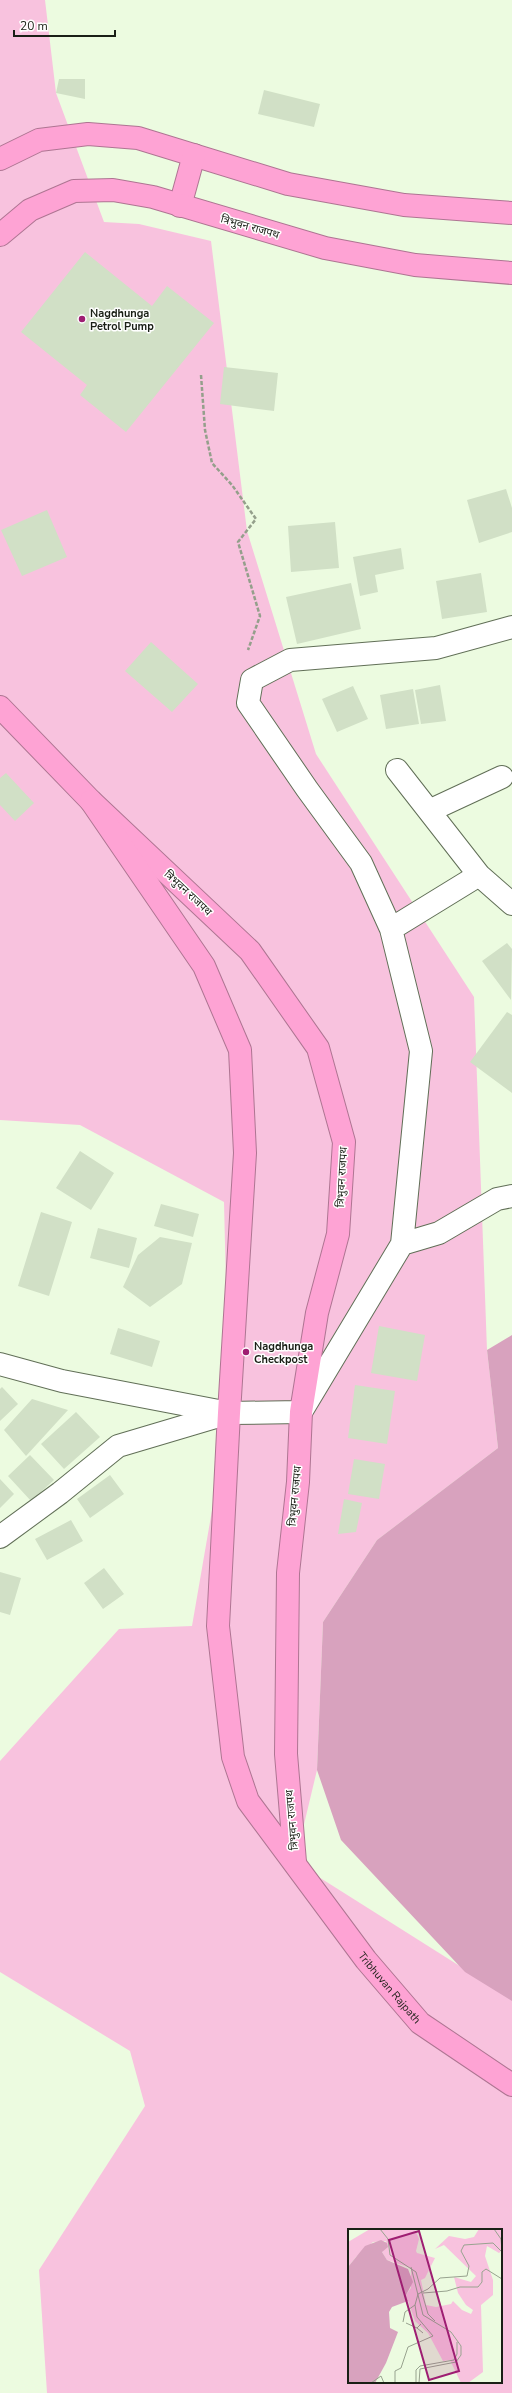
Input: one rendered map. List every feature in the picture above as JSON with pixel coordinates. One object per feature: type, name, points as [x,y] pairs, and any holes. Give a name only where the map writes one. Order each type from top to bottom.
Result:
[{"type":"highway","points":[[0,159],[39,140],[88,134],[138,138],[288,184],[404,205],[512,213]]},
{"type":"highway","points":[[180,206],[194,155]]},
{"type":"highway","name":"त्रिभुवन राजपथ","points":[[0,235],[30,210],[74,191],[113,190],[153,197],[325,248],[415,265],[512,273]]},
{"type":"highway","name":"त्रिभुवन राजपथ","points":[[0,707],[91,801],[250,951],[318,1048],[344,1142],[338,1234],[317,1313],[301,1412],[298,1482],[288,1573],[286,1754],[295,1862]]},
{"type":"highway","name":"त्रिभुवन राजपथ","points":[[91,801],[204,966],[240,1050],[245,1153],[229,1412],[218,1626],[233,1757],[248,1801],[295,1862]]},
{"type":"highway","name":"Tribhuvan Rajpath","points":[[295,1862],[366,1960],[420,2022],[512,2084]]},
{"type":"street","points":[[0,1364],[62,1381],[229,1412],[301,1412],[402,1244],[421,1051],[391,928],[361,863],[307,789],[248,702],[252,680],[290,660],[436,648],[512,627]]},
{"type":"street","points":[[397,770],[479,875],[512,904]]},
{"type":"street","points":[[429,811],[502,777]]},
{"type":"street","points":[[391,928],[479,875]]},
{"type":"street","points":[[402,1244],[439,1233],[496,1199],[512,1196]]},
{"type":"street","points":[[0,1537],[60,1493],[118,1446],[229,1412]]},
{"type":"path","points":[[201,375],[205,430],[212,464],[232,484],[256,519],[238,542],[260,616],[247,647],[252,680]]},
{"type":"shaded area","points":[[0,0],[45,0],[56,93],[104,222],[139,224],[211,241],[247,531],[316,754],[474,997],[487,1350],[498,1448],[377,1540],[323,1622],[317,1770],[295,1862],[512,1999],[512,2393],[47,2393],[39,2270],[145,2106],[130,2051],[0,1972],[0,1761],[119,1629],[192,1626],[229,1412],[224,1202],[80,1125],[0,1120]]},
{"type":"shaded area","points":[[512,1335],[512,2001],[465,1972],[341,1840],[317,1770],[323,1622],[377,1540],[498,1448],[487,1350]]},
{"type":"building","points":[[59,79],[85,79],[85,99],[56,93]]},
{"type":"building","points":[[264,90],[320,104],[314,127],[258,114]]},
{"type":"building","points":[[85,252],[152,306],[167,286],[214,323],[126,432],[80,395],[87,385],[21,332]]},
{"type":"building","points":[[224,367],[278,373],[274,411],[220,404]]},
{"type":"building","points":[[506,489],[512,508],[512,532],[479,543],[467,500]]},
{"type":"building","points":[[47,510],[67,557],[22,576],[1,530]]},
{"type":"building","points":[[335,522],[339,568],[291,572],[288,526]]},
{"type":"building","points":[[401,548],[404,569],[375,575],[378,592],[360,596],[353,557]]},
{"type":"building","points":[[481,573],[487,612],[442,619],[436,581]]},
{"type":"building","points":[[351,583],[361,629],[297,644],[286,597]]},
{"type":"building","points":[[151,642],[198,684],[172,712],[125,671]]},
{"type":"building","points":[[440,685],[446,721],[421,724],[415,690]]},
{"type":"building","points":[[353,686],[368,719],[337,732],[322,699]]},
{"type":"building","points":[[413,689],[419,724],[386,729],[380,695]]},
{"type":"building","points":[[6,773],[34,803],[15,821],[0,805],[0,778]]},
{"type":"building","points":[[507,943],[512,949],[511,1000],[482,961]]},
{"type":"building","points":[[507,1012],[512,1015],[512,1093],[470,1062]]},
{"type":"building","points":[[80,1151],[114,1173],[91,1210],[56,1188]]},
{"type":"building","points":[[161,1204],[199,1214],[193,1237],[154,1226]]},
{"type":"building","points":[[41,1212],[72,1222],[49,1296],[18,1286]]},
{"type":"building","points":[[98,1228],[137,1238],[129,1268],[90,1258]]},
{"type":"building","points":[[160,1237],[192,1243],[182,1284],[150,1307],[123,1287],[138,1255]]},
{"type":"building","points":[[379,1326],[425,1335],[417,1381],[371,1373]]},
{"type":"building","points":[[118,1328],[160,1341],[152,1367],[110,1354]]},
{"type":"building","points":[[355,1385],[395,1391],[387,1444],[348,1438]]},
{"type":"building","points":[[2,1387],[18,1404],[0,1421],[0,1389]]},
{"type":"building","points":[[32,1399],[68,1410],[26,1456],[4,1430]]},
{"type":"building","points":[[76,1412],[100,1437],[64,1469],[41,1444]]},
{"type":"building","points":[[30,1455],[54,1480],[31,1501],[8,1476]]},
{"type":"building","points":[[354,1459],[385,1464],[379,1499],[348,1494]]},
{"type":"building","points":[[110,1475],[124,1494],[90,1518],[77,1499]]},
{"type":"building","points":[[0,1479],[14,1494],[0,1508]]},
{"type":"building","points":[[344,1499],[362,1503],[356,1532],[338,1534]]},
{"type":"building","points":[[71,1520],[83,1541],[47,1560],[35,1539]]},
{"type":"building","points":[[104,1568],[124,1594],[103,1609],[84,1583]]},
{"type":"building","points":[[0,1572],[21,1578],[10,1615],[0,1612]]},
{"type":"place","name":"Nagdhunga Petrol Pump","points":[[82,319]]},
{"type":"place","name":"Nagdhunga Checkpost","points":[[246,1352]]}]
